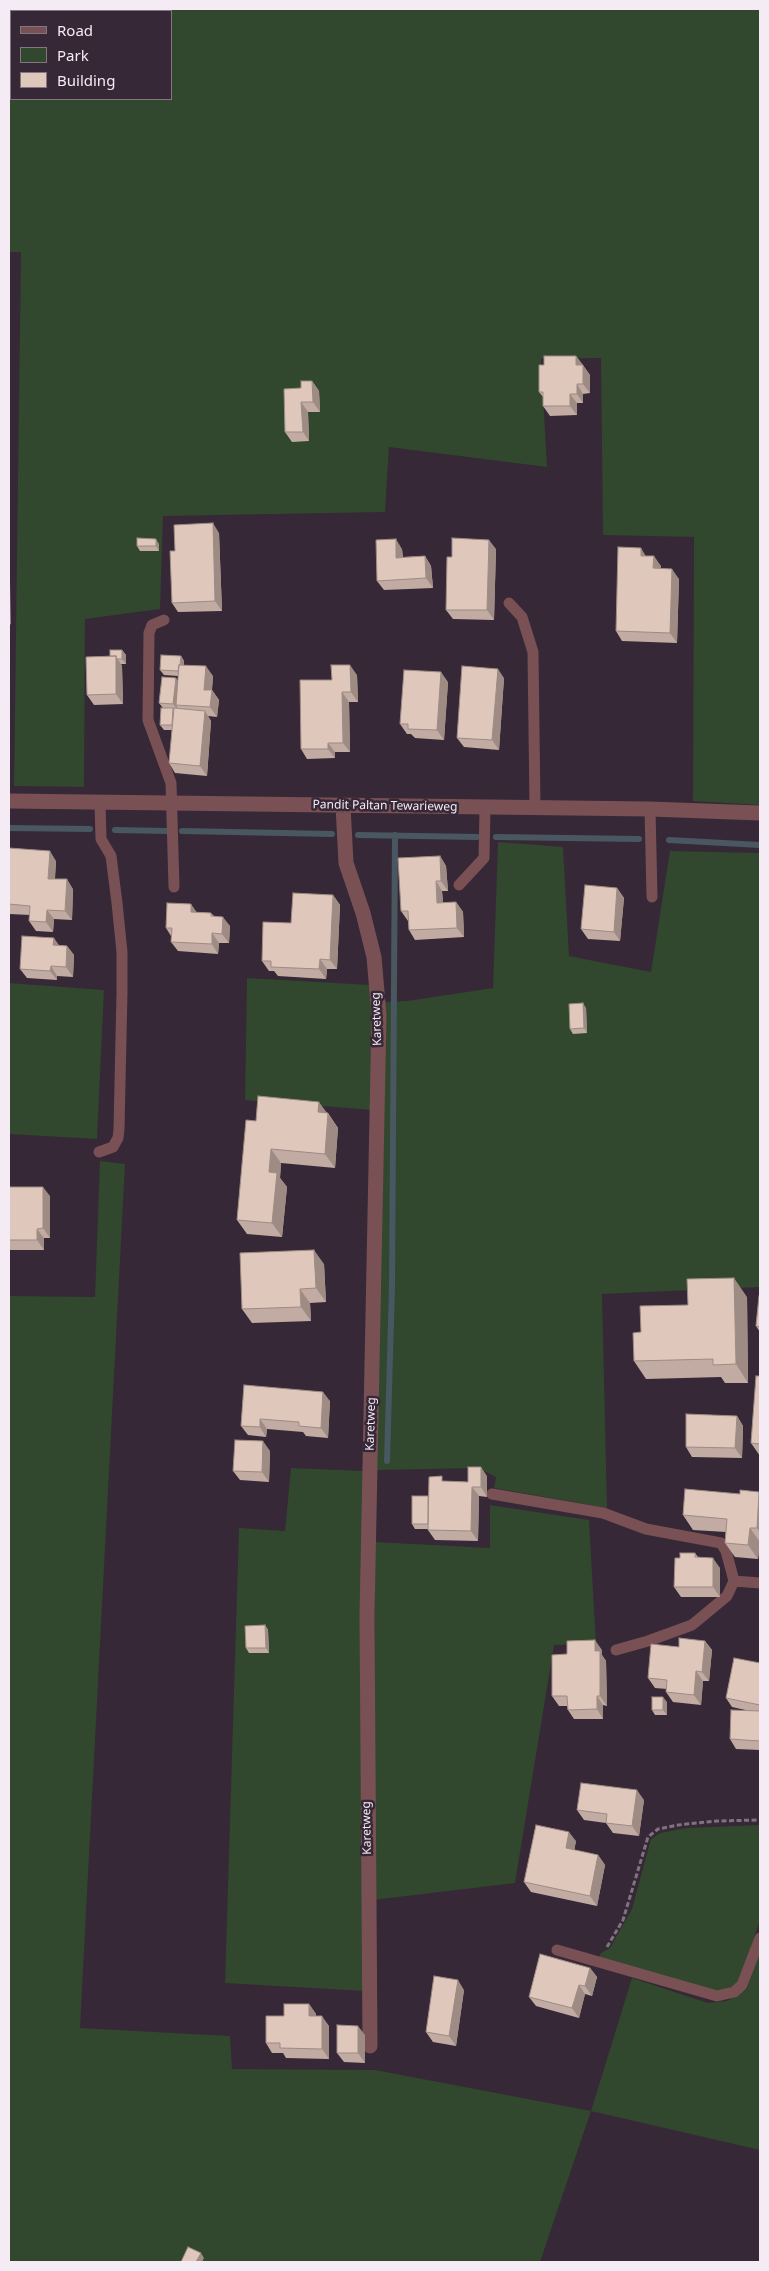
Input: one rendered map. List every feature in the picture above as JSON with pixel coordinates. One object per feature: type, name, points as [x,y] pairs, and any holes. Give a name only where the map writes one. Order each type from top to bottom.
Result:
[{"type":"street","name":"Pandit Paltan Tewarieweg","points":[[9,801],[650,809],[760,813]]},
{"type":"street","name":"Karetweg","points":[[344,806],[346,863],[363,913],[374,957],[379,1015],[367,1615],[370,2046]]},
{"type":"lane","points":[[509,604],[522,617],[533,652],[535,808]]},
{"type":"lane","points":[[164,620],[152,625],[149,633],[148,720],[171,783],[174,887]]},
{"type":"lane","points":[[99,1152],[113,1147],[118,1138],[122,992],[122,952],[111,856],[101,839],[100,802]]},
{"type":"lane","points":[[459,885],[484,858],[484,808]]},
{"type":"lane","points":[[650,809],[652,897]]},
{"type":"lane","points":[[492,1494],[603,1514],[646,1529],[721,1544],[726,1551],[734,1581],[727,1596],[692,1625],[616,1650]]},
{"type":"lane","points":[[734,1581],[760,1583]]},
{"type":"lane","points":[[557,1950],[707,1994],[728,1995],[742,1985],[760,1938]]},
{"type":"path","points":[[585,1957],[607,1947],[619,1928],[628,1906],[648,1837],[658,1829],[717,1821],[760,1820]]},
{"type":"green space","points":[[9,9],[760,9],[760,805],[693,801],[694,537],[603,535],[601,358],[541,359],[547,467],[389,447],[385,512],[163,516],[160,609],[85,619],[84,787],[14,786],[21,252],[9,252]]},
{"type":"green space","points":[[498,842],[563,847],[569,956],[651,972],[670,851],[760,853],[760,1287],[602,1294],[607,1508],[494,1488],[496,1477],[478,1468],[377,1470],[384,1002],[407,1001],[493,988]]},
{"type":"green space","points":[[247,978],[370,985],[374,1010],[373,1110],[245,1100]]},
{"type":"green space","points":[[9,983],[104,990],[97,1139],[9,1134]]},
{"type":"green space","points":[[100,1161],[125,1164],[80,2028],[230,2036],[232,2069],[375,2070],[591,2111],[540,2262],[9,2262],[9,1296],[95,1297]]},
{"type":"green space","points":[[291,1468],[363,1471],[361,1817],[364,1991],[225,1983],[239,1528],[285,1531]]},
{"type":"green space","points":[[490,1505],[589,1520],[596,1644],[554,1645],[515,1883],[373,1900],[375,1542],[490,1548]]},
{"type":"green space","points":[[760,1825],[760,1920],[740,1980],[733,1986],[722,1991],[710,1991],[599,1957],[601,1953],[610,1948],[632,1909],[651,1839],[660,1833],[687,1828]]},
{"type":"green space","points":[[760,1951],[760,2150],[591,2111],[632,1978],[708,2003],[727,2001],[747,1989]]},
{"type":"building","points":[[544,356],[576,356],[576,365],[583,365],[583,384],[577,384],[577,394],[570,394],[570,406],[543,406],[543,392],[539,392],[539,365],[544,365]]},
{"type":"building","points":[[301,381],[312,381],[313,402],[301,402],[303,432],[285,432],[284,389],[301,388]]},
{"type":"building","points":[[213,523],[215,601],[172,603],[170,551],[175,551],[174,525]]},
{"type":"building","points":[[137,538],[156,539],[156,546],[137,546]]},
{"type":"building","points":[[452,538],[489,540],[487,610],[446,610],[447,557],[452,557]]},
{"type":"building","points":[[396,539],[396,558],[425,556],[426,578],[377,581],[376,540]]},
{"type":"building","points":[[618,547],[641,548],[641,556],[654,556],[653,568],[672,569],[670,633],[616,631]]},
{"type":"building","points":[[110,650],[122,650],[122,659],[110,656]]},
{"type":"building","points":[[161,655],[181,656],[178,671],[160,670]]},
{"type":"building","points":[[116,656],[116,694],[87,695],[86,657]]},
{"type":"building","points":[[179,665],[206,666],[204,690],[212,690],[210,707],[176,705]]},
{"type":"building","points":[[331,665],[350,665],[351,692],[342,692],[343,743],[328,743],[328,749],[301,749],[300,680],[332,680]]},
{"type":"building","points":[[462,666],[498,669],[492,740],[457,738]]},
{"type":"building","points":[[404,670],[441,672],[437,730],[408,729],[408,724],[400,724]]},
{"type":"building","points":[[162,677],[176,678],[173,704],[159,703]]},
{"type":"building","points":[[161,708],[173,708],[172,725],[160,725]]},
{"type":"building","points":[[174,708],[205,711],[200,766],[169,763]]},
{"type":"building","points":[[9,848],[50,851],[48,879],[67,879],[65,911],[47,910],[46,922],[29,921],[30,906],[9,904]]},
{"type":"building","points":[[440,856],[441,881],[436,881],[437,903],[456,902],[457,928],[409,930],[408,911],[401,911],[398,858]]},
{"type":"building","points":[[585,885],[617,888],[614,932],[581,929]]},
{"type":"building","points":[[293,893],[333,895],[330,960],[320,959],[319,969],[271,967],[271,961],[262,961],[263,922],[291,923]]},
{"type":"building","points":[[167,903],[191,904],[191,912],[211,913],[211,916],[223,917],[222,934],[212,933],[212,944],[171,942],[172,928],[166,928]]},
{"type":"building","points":[[22,936],[54,938],[53,945],[67,946],[66,967],[51,966],[50,971],[20,969]]},
{"type":"building","points":[[583,1003],[584,1028],[570,1029],[569,1004]]},
{"type":"building","points":[[258,1096],[319,1102],[318,1112],[328,1113],[325,1154],[271,1149],[269,1172],[277,1173],[272,1223],[237,1220],[246,1120],[256,1121]]},
{"type":"building","points":[[9,1187],[43,1187],[43,1228],[37,1229],[37,1240],[9,1240]]},
{"type":"building","points":[[314,1250],[316,1288],[300,1289],[301,1307],[242,1309],[240,1253]]},
{"type":"building","points":[[734,1278],[736,1364],[713,1365],[713,1359],[634,1361],[633,1333],[641,1332],[640,1306],[688,1305],[687,1279]]},
{"type":"building","points":[[760,1296],[760,1327],[756,1326]]},
{"type":"building","points":[[756,1376],[760,1376],[760,1444],[751,1443]]},
{"type":"building","points":[[244,1385],[323,1392],[321,1428],[299,1426],[299,1422],[260,1419],[260,1427],[241,1426]]},
{"type":"building","points":[[686,1414],[737,1416],[735,1448],[686,1447]]},
{"type":"building","points":[[235,1440],[263,1441],[262,1472],[233,1471]]},
{"type":"building","points":[[468,1467],[481,1467],[481,1487],[472,1487],[471,1531],[428,1530],[429,1477],[442,1476],[442,1481],[468,1482]]},
{"type":"building","points":[[685,1489],[740,1494],[740,1490],[759,1492],[757,1528],[750,1528],[748,1545],[725,1543],[727,1519],[683,1515]]},
{"type":"building","points":[[412,1496],[428,1496],[428,1524],[412,1524]]},
{"type":"building","points":[[680,1553],[695,1553],[695,1557],[713,1558],[713,1587],[674,1587],[675,1558],[680,1558]]},
{"type":"building","points":[[265,1625],[266,1648],[246,1648],[245,1626]]},
{"type":"building","points":[[679,1638],[705,1641],[702,1672],[696,1671],[694,1695],[666,1692],[667,1680],[648,1678],[651,1644],[679,1647]]},
{"type":"building","points":[[595,1640],[595,1651],[600,1651],[600,1696],[597,1696],[597,1709],[568,1710],[567,1696],[552,1696],[552,1655],[567,1654],[567,1641]]},
{"type":"building","points":[[734,1658],[760,1663],[760,1705],[726,1698]]},
{"type":"building","points":[[652,1697],[663,1697],[663,1710],[652,1710]]},
{"type":"building","points":[[731,1710],[760,1711],[760,1741],[730,1739]]},
{"type":"building","points":[[581,1783],[637,1790],[632,1826],[606,1823],[607,1814],[577,1810]]},
{"type":"building","points":[[536,1825],[569,1832],[566,1848],[598,1855],[590,1896],[524,1882]]},
{"type":"building","points":[[540,1954],[590,1968],[585,1986],[579,1985],[572,2008],[529,1997]]},
{"type":"building","points":[[434,1976],[458,1980],[449,2036],[426,2032]]},
{"type":"building","points":[[284,2004],[309,2004],[309,2016],[322,2016],[322,2049],[280,2048],[280,2043],[266,2043],[266,2016],[284,2016]]},
{"type":"building","points":[[337,2025],[358,2026],[358,2053],[337,2053]]},
{"type":"building","points":[[188,2247],[201,2253],[196,2262],[181,2262]]},
{"type":"waterway","points":[[9,828],[90,829]]},
{"type":"waterway","points":[[115,830],[168,831]]},
{"type":"waterway","points":[[182,831],[332,834]]},
{"type":"waterway","points":[[358,835],[477,837]]},
{"type":"waterway","points":[[387,1461],[392,1286],[395,835]]},
{"type":"waterway","points":[[496,837],[639,839]]},
{"type":"waterway","points":[[669,840],[760,845]]}]
